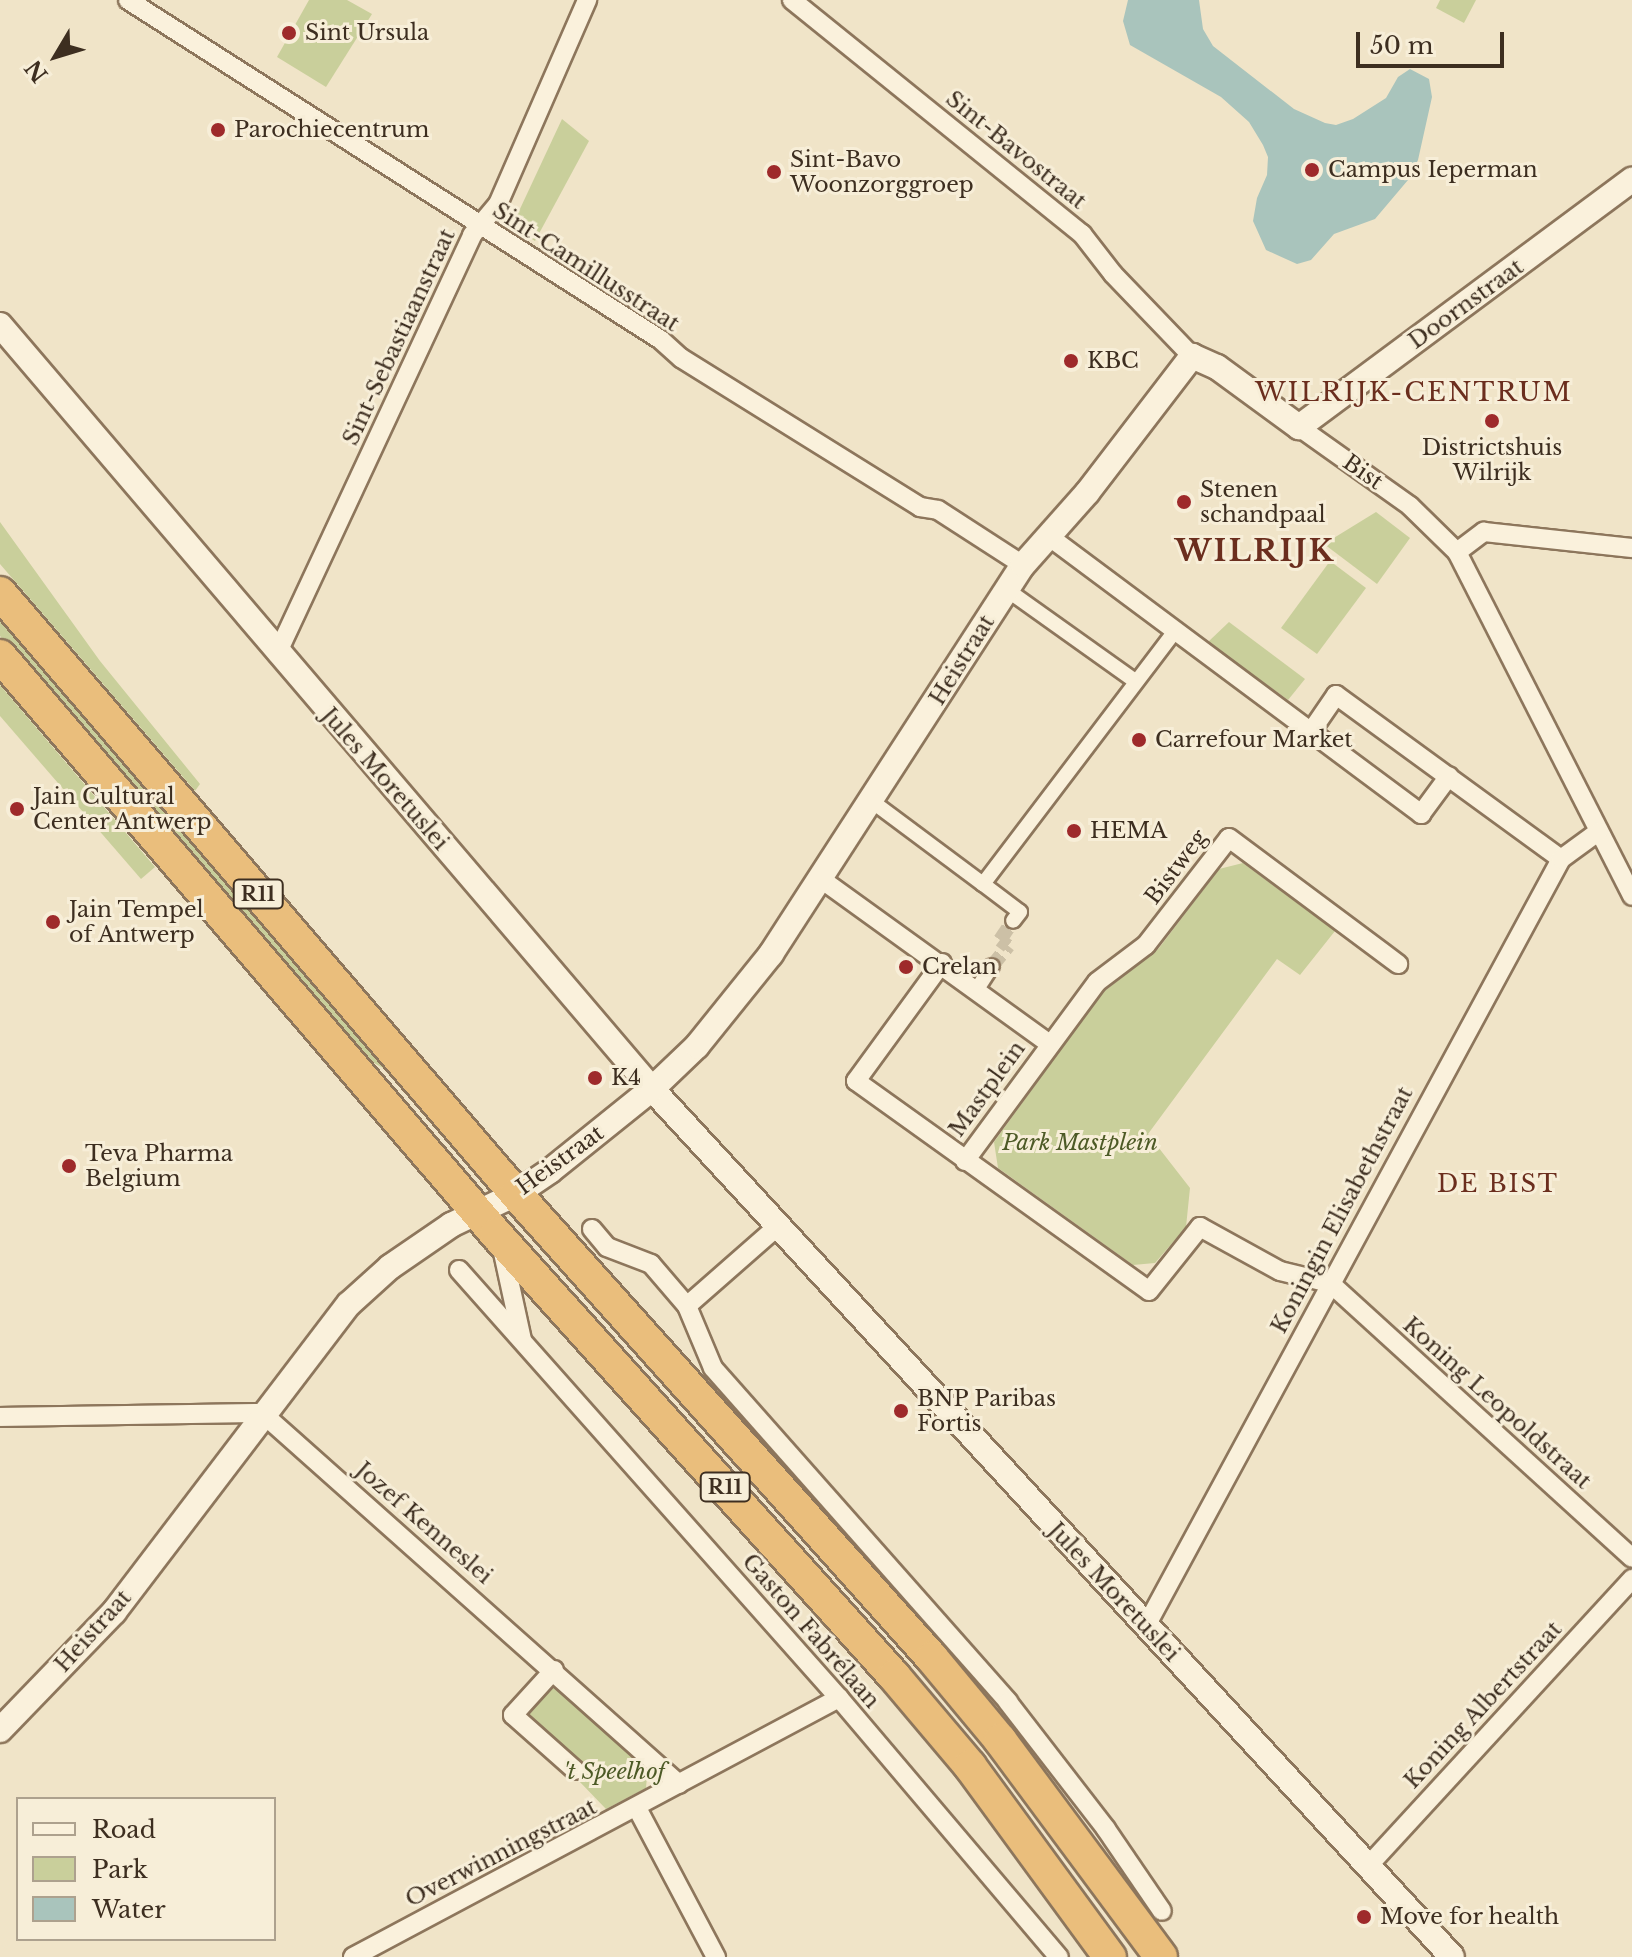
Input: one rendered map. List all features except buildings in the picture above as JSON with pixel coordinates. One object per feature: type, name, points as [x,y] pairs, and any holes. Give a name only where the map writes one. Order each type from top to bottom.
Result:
[{"type":"highway","name":"R11","points":[[0,593],[516,1194],[932,1658],[1000,1740],[1161,1957]]},
{"type":"highway","name":"R11","points":[[0,656],[487,1222],[913,1699],[989,1790],[1110,1957]]},
{"type":"street","name":"Sint-Camillusstraat","points":[[128,0],[661,340],[693,366],[920,507],[938,510],[1023,565]]},
{"type":"street","name":"Sint-Sebastiaanstraat","points":[[277,654],[477,225],[498,204],[587,0]]},
{"type":"street","name":"Sint-Bavostraat","points":[[792,0],[1082,234],[1113,274],[1192,356]]},
{"type":"street","name":"Doornstraat","points":[[1299,427],[1632,180]]},
{"type":"street","name":"Jules Moretuslei","points":[[0,325],[277,654],[652,1089],[1452,1957]]},
{"type":"street","name":"Bist","points":[[1192,356],[1217,367],[1410,506],[1457,552],[1632,896]]},
{"type":"street","points":[[1023,565],[1087,493],[1192,356]]},
{"type":"street","points":[[1457,552],[1484,532],[1632,548]]},
{"type":"street","points":[[1047,535],[1421,814],[1449,776]]},
{"type":"street","name":"Heistraat","points":[[0,1730],[114,1612],[262,1413],[349,1304],[390,1267],[487,1222],[516,1194],[652,1089],[712,1028],[771,954],[873,802],[1023,565]]},
{"type":"street","points":[[1006,589],[1135,681]]},
{"type":"street","points":[[983,884],[1175,631]]},
{"type":"street","points":[[1310,733],[1336,695],[1561,859]]},
{"type":"street","points":[[873,802],[1020,912],[1013,921]]},
{"type":"street","name":"Koningin Elisabethstraat","points":[[1146,1626],[1561,859],[1598,832]]},
{"type":"street","name":"Bistweg","points":[[1050,1044],[1097,982],[1146,945],[1229,838],[1398,964]]},
{"type":"street","name":"Mastplein","points":[[821,879],[942,963],[1050,1044],[965,1161],[856,1081],[942,963]]},
{"type":"street","points":[[977,989],[992,966]]},
{"type":"street","points":[[965,1161],[1149,1291],[1200,1227],[1280,1271],[1330,1283]]},
{"type":"street","name":"Gaston Fabrélaan","points":[[487,1222],[522,1341]]},
{"type":"street","points":[[687,1306],[778,1226]]},
{"type":"street","points":[[592,1229],[607,1247],[651,1264],[687,1306],[713,1368],[1008,1702],[1106,1829],[1162,1911]]},
{"type":"street","name":"Gaston Fabrélaan","points":[[459,1270],[839,1698],[1059,1957]]},
{"type":"street","name":"Koning Leopoldstraat","points":[[1330,1283],[1632,1558]]},
{"type":"street","points":[[0,1417],[262,1413]]},
{"type":"street","name":"Jozef Kenneslei","points":[[262,1413],[679,1784]]},
{"type":"street","name":"Koning Albertstraat","points":[[1369,1865],[1632,1579]]},
{"type":"street","points":[[554,1670],[513,1715],[575,1770]]},
{"type":"street","name":"Overwinningstraat","points":[[353,1957],[839,1698]]},
{"type":"street","points":[[637,1808],[716,1957]]},
{"type":"green space","points":[[309,0],[347,0],[372,14],[326,87],[277,57]]},
{"type":"green space","points":[[1440,0],[1476,0],[1464,23],[1436,8]]},
{"type":"green space","points":[[562,119],[589,141],[535,241],[512,226]]},
{"type":"green space","points":[[1376,512],[1410,538],[1377,584],[1324,544]]},
{"type":"green space","points":[[0,522],[100,661],[200,784],[195,791],[0,564]]},
{"type":"green space","points":[[1330,561],[1366,588],[1317,654],[1281,628]]},
{"type":"green space","points":[[0,610],[470,1156],[463,1159],[383,1068],[365,1058],[0,636]]},
{"type":"green space","points":[[1229,622],[1305,679],[1288,700],[1208,642]]},
{"type":"green space","points":[[0,685],[155,867],[141,879],[0,716]]},
{"type":"green space","name":"Park Mastplein","points":[[1243,863],[1335,931],[1300,975],[1277,959],[1148,1134],[1190,1188],[1186,1227],[1155,1263],[1133,1265],[998,1168],[994,1142],[1101,994],[1159,948],[1219,869]]},
{"type":"green space","name":"'t Speelhof","points":[[555,1680],[640,1757],[647,1776],[646,1788],[606,1809],[578,1780],[586,1770],[525,1714]]},
{"type":"water","points":[[1128,0],[1199,0],[1203,29],[1213,46],[1294,109],[1325,123],[1336,125],[1353,119],[1386,98],[1398,77],[1410,69],[1429,79],[1432,97],[1418,160],[1408,180],[1375,219],[1334,234],[1311,260],[1297,264],[1266,250],[1253,221],[1257,198],[1267,175],[1268,157],[1263,145],[1249,122],[1221,97],[1130,45],[1123,21]]},
{"type":"tunnel","points":[[992,966],[1008,946],[1000,940],[1013,921]]},
{"type":"place","name":"Sint Ursula","points":[[289,33]]},
{"type":"place","name":"Parochiecentrum","points":[[218,130]]},
{"type":"place","name":"Campus Ieperman","points":[[1312,170]]},
{"type":"place","name":"Sint-Bavo Woonzorggroep","points":[[774,172]]},
{"type":"place","name":"KBC","points":[[1071,361]]},
{"type":"place","name":"Districtshuis Wilrijk","points":[[1492,421]]},
{"type":"place","name":"Stenen schandpaal","points":[[1184,502]]},
{"type":"place","name":"Carrefour Market","points":[[1139,740]]},
{"type":"place","name":"Jain Cultural Center Antwerp","points":[[17,809]]},
{"type":"place","name":"HEMA","points":[[1074,831]]},
{"type":"place","name":"Jain Tempel of Antwerp","points":[[53,922]]},
{"type":"place","name":"Crelan","points":[[906,967]]},
{"type":"place","name":"K4","points":[[595,1078]]},
{"type":"place","name":"Teva Pharma Belgium","points":[[69,1166]]},
{"type":"place","name":"BNP Paribas Fortis","points":[[901,1411]]},
{"type":"place","name":"Move for health","points":[[1364,1917]]},
{"type":"district","name":"WILRIJK-CENTRUM","points":[[1414,393]]},
{"type":"district","name":"WILRIJK","points":[[1255,551]]},
{"type":"district","name":"DE BIST","points":[[1498,1184]]}]
